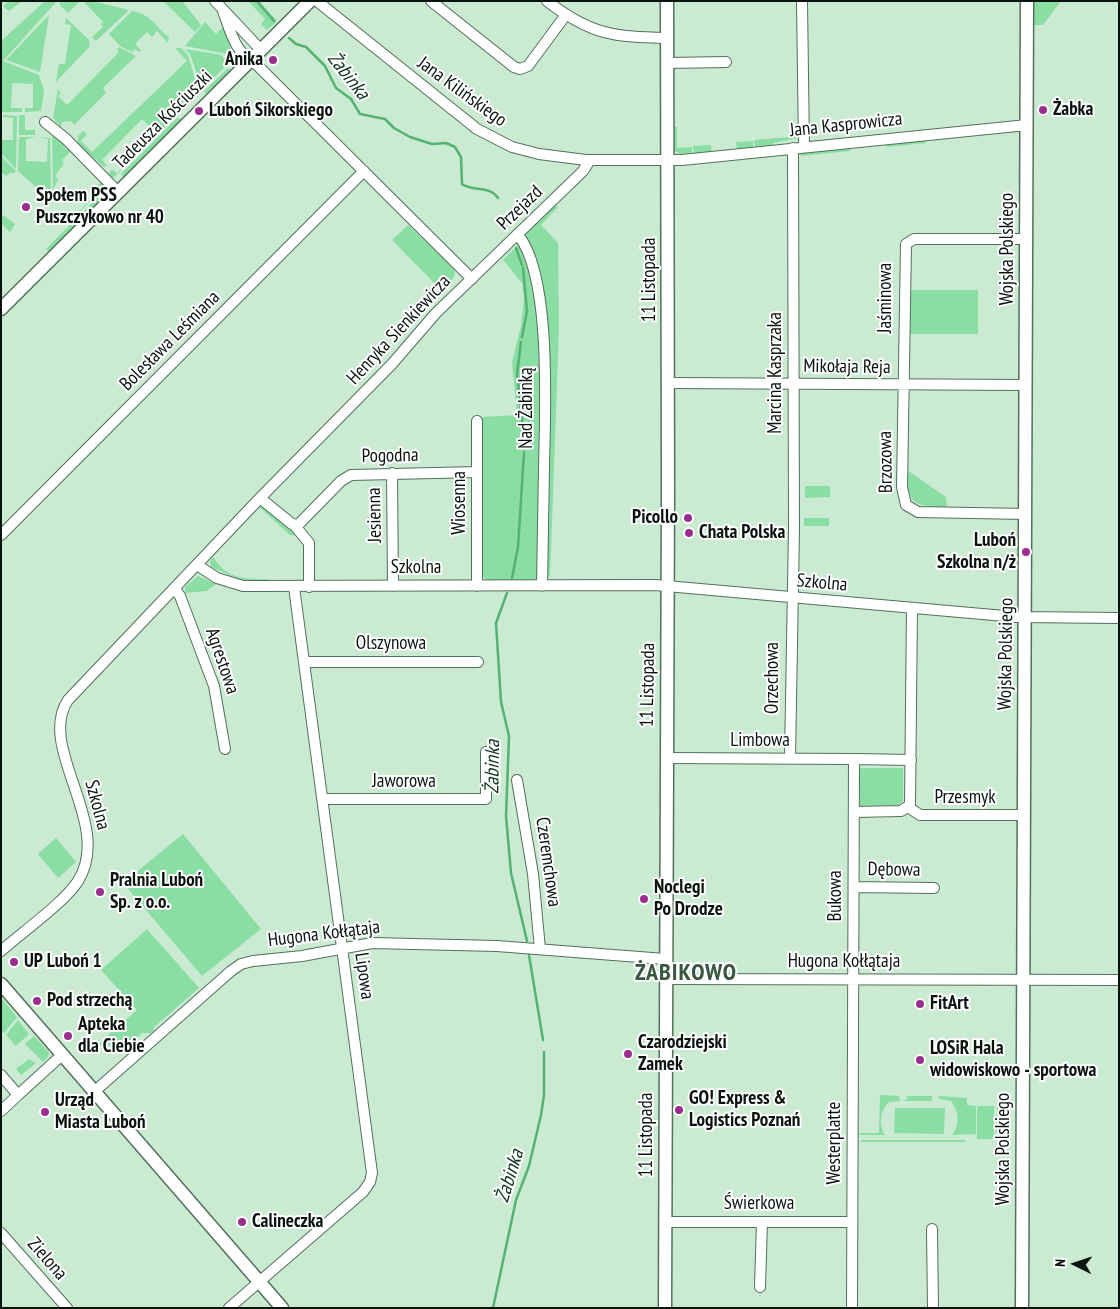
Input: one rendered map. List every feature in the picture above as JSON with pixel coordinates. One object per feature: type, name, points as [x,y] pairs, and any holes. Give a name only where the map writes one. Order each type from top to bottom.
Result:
[{"type":"street","points":[[215,1],[261,50]]},
{"type":"street","name":"Tadeusza Kościuszki","points":[[1,309],[310,1]]},
{"type":"street","name":"Jana Kilińskiego","points":[[317,1],[487,136],[530,152],[590,160],[668,160]]},
{"type":"street","points":[[432,1],[514,67],[520,69],[528,66],[565,16]]},
{"type":"street","points":[[547,1],[565,16],[587,28],[611,34],[668,38]]},
{"type":"street","name":"11 Listopada","points":[[665,1308],[668,586],[667,1]]},
{"type":"street","name":"Marcina Kasprzaka","points":[[793,598],[794,384],[802,1]]},
{"type":"street","name":"Wojska Polskiego","points":[[1022,1308],[1025,617],[1020,513],[1026,386],[1021,239],[1027,125],[1027,1]]},
{"type":"street","name":"Henryka Sienkiewicza","points":[[197,565],[392,364],[436,312],[472,279],[257,65],[250,62],[236,47],[223,11]]},
{"type":"street","points":[[668,63],[726,62]]},
{"type":"street","points":[[45,122],[66,139],[118,192]]},
{"type":"street","name":"Jana Kasprowicza","points":[[668,160],[1027,125]]},
{"type":"street","name":"Przejazd","points":[[472,279],[585,170],[590,160]]},
{"type":"street","name":"Bolesława Leśmiana","points":[[2,533],[364,171]]},
{"type":"street","name":"Nad Żabinką","points":[[518,235],[526,247],[534,272],[545,356],[542,586]]},
{"type":"street","name":"Jaśminowa","points":[[903,385],[906,244],[914,239],[1021,239]]},
{"type":"street","name":"Mikołaja Reja","points":[[668,383],[1026,386]]},
{"type":"street","name":"Brzozowa","points":[[903,385],[902,496],[906,505],[918,512],[1020,513]]},
{"type":"street","name":"Wiosenna","points":[[477,420],[477,586]]},
{"type":"street","name":"Pogodna","points":[[295,526],[304,521],[348,476],[392,473],[477,472]]},
{"type":"street","name":"Jesienna","points":[[392,473],[393,586]]},
{"type":"street","points":[[260,498],[295,526],[309,543],[309,586]]},
{"type":"street","name":"Szkolna","points":[[1,950],[72,889],[81,876],[88,858],[86,830],[62,738],[61,716],[64,705],[82,683],[197,565],[217,578],[238,586],[668,586],[1025,617],[1119,618]]},
{"type":"street","name":"Lipowa","points":[[229,1308],[363,1192],[372,1178],[372,1165],[294,587]]},
{"type":"street","name":"Agrestowa","points":[[174,589],[180,596],[214,686],[225,748]]},
{"type":"street","name":"Orzechowa","points":[[790,758],[793,598]]},
{"type":"street","points":[[854,812],[900,811],[908,807],[911,800],[912,608]]},
{"type":"street","name":"Olszynowa","points":[[305,662],[478,662]]},
{"type":"street","name":"Jaworowa","points":[[323,799],[486,799],[486,752]]},
{"type":"street","name":"Limbowa","points":[[666,758],[854,759]]},
{"type":"street","points":[[854,759],[911,760]]},
{"type":"street","name":"Bukowa","points":[[854,759],[854,979]]},
{"type":"street","name":"Czeremchowa","points":[[517,780],[533,874],[540,949]]},
{"type":"street","name":"Przesmyk","points":[[908,807],[920,815],[1023,815]]},
{"type":"street","name":"Dębowa","points":[[854,887],[934,888]]},
{"type":"street","name":"Hugona Kołłątaja","points":[[95,1091],[236,967],[253,961],[302,956],[372,943],[540,949],[665,959]]},
{"type":"street","name":"Westerplatte","points":[[852,1308],[854,979]]},
{"type":"street","name":"Hugona Kołłątaja","points":[[666,980],[1119,980]]},
{"type":"street","points":[[1,984],[282,1308]]},
{"type":"street","points":[[1,1111],[62,1055]]},
{"type":"street","points":[[1,1075],[18,1095]]},
{"type":"street","name":"Świerkowa","points":[[665,1222],[852,1222]]},
{"type":"street","points":[[760,1287],[762,1222]]},
{"type":"street","points":[[932,1229],[932,1308]]},
{"type":"street","name":"Zielona","points":[[1,1233],[67,1308]]},
{"type":"green space","points":[[8,1],[21,2],[9,11],[3,6]]},
{"type":"green space","points":[[45,1],[57,1],[3,61],[39,75],[44,91],[41,111],[25,112],[25,108],[33,108],[33,84],[12,83],[11,108],[22,108],[22,112],[1,112],[1,41]]},
{"type":"green space","points":[[60,1],[80,1],[68,13],[60,5]]},
{"type":"green space","points":[[83,1],[92,1],[129,10],[96,41],[92,37],[103,27],[101,24],[103,22]]},
{"type":"green space","points":[[163,1],[182,1],[201,25],[195,32]]},
{"type":"green space","points":[[248,1],[259,1],[277,21],[267,30],[261,24],[265,19]]},
{"type":"green space","points":[[1034,1],[1061,1],[1043,25],[1034,25]]},
{"type":"green space","points":[[132,11],[146,16],[169,36],[168,43],[157,31],[152,37],[147,32],[135,44],[141,50],[139,52],[135,49],[132,52],[120,46],[109,34]]},
{"type":"green space","points":[[49,15],[40,72],[6,60]]},
{"type":"green space","points":[[66,18],[89,40],[90,46],[56,82],[59,64],[65,64],[71,25],[65,24]]},
{"type":"green space","points":[[205,22],[216,34],[223,27],[233,55],[185,46]]},
{"type":"green space","points":[[119,47],[136,56],[103,88],[106,93],[74,125],[71,121],[62,122],[61,127],[53,118],[58,89],[61,93],[58,96],[67,105],[119,52],[117,49]]},
{"type":"green space","points":[[175,48],[181,48],[188,55],[199,93],[113,178],[109,174],[110,171],[113,170],[117,173],[156,133],[142,119],[102,160],[107,165],[104,167],[78,144],[78,136],[83,131],[87,134],[81,141],[92,152],[187,61]]},
{"type":"green space","points":[[185,49],[221,55],[229,63],[202,89],[190,54]]},
{"type":"green space","points":[[228,68],[232,72],[205,94],[204,91]]},
{"type":"green space","points":[[794,109],[796,138],[773,143],[774,146],[755,148],[754,140],[790,137],[795,132]]},
{"type":"green space","points":[[3,115],[17,116],[16,169],[1,153],[1,140],[13,140],[13,118],[3,117]]},
{"type":"green space","points":[[19,115],[25,115],[25,130],[35,130],[35,135],[19,135]]},
{"type":"green space","points":[[177,118],[181,119],[172,132],[125,179],[121,174]]},
{"type":"green space","points":[[674,127],[677,127],[677,148],[692,147],[692,153],[680,154],[675,151]]},
{"type":"green space","points":[[52,131],[67,144],[64,147],[66,150],[71,151],[62,160],[64,163],[55,176],[58,180],[52,191],[53,186]]},
{"type":"green space","points":[[19,137],[36,137],[26,139],[26,161],[47,162],[48,139],[38,137],[50,138],[51,187],[48,198],[18,171]]},
{"type":"green space","points":[[925,140],[926,143],[887,147],[886,144]]},
{"type":"green space","points":[[753,141],[753,148],[737,150],[736,142]]},
{"type":"green space","points":[[711,145],[712,153],[694,155],[693,146]]},
{"type":"green space","points":[[850,147],[850,151],[801,156],[800,153]]},
{"type":"green space","points":[[1,156],[16,171],[13,174],[11,172],[6,176],[3,173],[1,174]]},
{"type":"green space","points":[[102,182],[107,184],[67,224],[99,190],[96,186]]},
{"type":"green space","points":[[109,186],[111,191],[51,253],[46,249]]},
{"type":"green space","points":[[52,191],[59,198],[54,204],[51,197]]},
{"type":"green space","points":[[554,205],[558,207],[541,225],[558,243],[559,328],[550,577],[546,575],[548,474],[535,258],[525,235]]},
{"type":"green space","points":[[3,215],[15,224],[10,232],[1,223]]},
{"type":"green space","points":[[408,225],[440,255],[442,254],[455,269],[454,277],[445,290],[442,291],[392,240]]},
{"type":"green space","points":[[519,244],[533,283],[542,351],[538,576],[534,580],[488,580],[481,576],[481,417],[517,415],[512,362],[521,326],[524,298],[522,283],[503,260]]},
{"type":"green space","points":[[909,290],[978,290],[978,334],[909,334]]},
{"type":"green space","points":[[907,470],[946,497],[947,507],[927,506],[915,501],[911,497],[909,490]]},
{"type":"green space","points":[[805,486],[830,486],[830,497],[805,498]]},
{"type":"green space","points":[[263,506],[271,510],[300,535],[290,535],[259,507]]},
{"type":"green space","points":[[804,518],[829,518],[829,526],[804,526]]},
{"type":"green space","points":[[302,538],[306,543],[307,549],[307,578],[306,580],[294,580],[306,579],[306,545]]},
{"type":"green space","points":[[213,557],[230,574],[243,578],[268,579],[268,581],[242,580],[211,567],[210,561]]},
{"type":"green space","points":[[198,576],[216,584],[207,591],[185,593],[185,587]]},
{"type":"green space","points":[[859,768],[903,768],[903,801],[898,805],[861,806],[859,804]]},
{"type":"green space","points":[[183,834],[261,929],[202,976],[123,883]]},
{"type":"green space","points":[[56,838],[76,862],[58,878],[38,854]]},
{"type":"green space","points":[[147,929],[199,988],[153,1028],[154,1030],[151,1033],[142,1033],[127,1048],[123,1045],[100,1046],[98,1044],[137,1010],[101,970]]},
{"type":"green space","points":[[1,998],[17,1017],[4,1033],[1,1030]]},
{"type":"green space","points":[[18,1020],[29,1034],[16,1046],[6,1035]]},
{"type":"green space","points":[[34,1036],[49,1052],[48,1057],[43,1062],[25,1044]]},
{"type":"green space","points":[[29,1059],[36,1063],[21,1075],[16,1069]]},
{"type":"green space","points":[[880,1095],[899,1096],[900,1101],[889,1102],[882,1113],[881,1127],[885,1135],[860,1135],[860,1133],[879,1133]]},
{"type":"green space","points":[[907,1096],[932,1096],[932,1101],[903,1101],[907,1099]]},
{"type":"green space","points":[[939,1096],[967,1098],[967,1105],[976,1106],[976,1134],[952,1135],[958,1118],[956,1109],[951,1101],[939,1099]]},
{"type":"green space","points":[[997,1105],[1009,1105],[1009,1132],[996,1132]]},
{"type":"green space","points":[[977,1106],[994,1106],[994,1139],[977,1139]]},
{"type":"green space","points":[[895,1108],[945,1108],[944,1134],[894,1133]]},
{"type":"green space","points":[[861,1140],[965,1140],[965,1142],[861,1142]]},
{"type":"waterway","name":"Żabinka","points":[[257,1],[274,21]]},
{"type":"waterway","name":"Żabinka","points":[[289,38],[296,44],[306,47],[325,66],[336,88],[351,99],[360,114],[385,119],[394,128],[410,137],[432,144],[446,143],[455,147],[461,157],[462,184],[471,188],[490,191],[498,198]]},
{"type":"waterway","name":"Żabinka","points":[[516,248],[522,265]]},
{"type":"waterway","name":"Żabinka","points":[[522,337],[527,311],[523,268]]},
{"type":"waterway","name":"Żabinka","points":[[521,342],[517,374],[525,446]]},
{"type":"waterway","name":"Żabinka","points":[[512,578],[518,547],[524,452]]},
{"type":"waterway","name":"Żabinka","points":[[507,593],[496,623],[501,702],[509,736],[506,816],[511,873],[527,941]]},
{"type":"waterway","name":"Żabinka","points":[[529,955],[543,1040]]},
{"type":"waterway","name":"Żabinka","points":[[493,1308],[516,1200],[529,1166],[541,1115],[544,1095],[544,1052]]},
{"type":"place","name":"Anika","points":[[273,60]]},
{"type":"place","name":"Żabka","points":[[1043,110]]},
{"type":"place","name":"Luboń Sikorskiego","points":[[199,111]]},
{"type":"place","name":"Społem PSS Puszczykowo nr 40","points":[[26,207]]},
{"type":"place","name":"Picollo","points":[[688,518]]},
{"type":"place","name":"Chata Polska","points":[[689,533]]},
{"type":"place","name":"Luboń Szkolna n/ż","points":[[1026,552]]},
{"type":"place","name":"Pralnia Luboń Sp. z o.o.","points":[[100,892]]},
{"type":"place","name":"Noclegi Po Drodze","points":[[644,899]]},
{"type":"place","name":"UP Luboń 1","points":[[14,962]]},
{"type":"place","name":"Pod strzechą","points":[[37,1001]]},
{"type":"place","name":"FitArt","points":[[920,1004]]},
{"type":"place","name":"Apteka dla Ciebie","points":[[68,1036]]},
{"type":"place","name":"Czarodziejski Zamek","points":[[628,1054]]},
{"type":"place","name":"LOSiR Hala widowiskowo - sportowa","points":[[920,1060]]},
{"type":"place","name":"GO! Express & Logistics Poznań","points":[[679,1110]]},
{"type":"place","name":"Urząd Miasta Luboń","points":[[45,1112]]},
{"type":"place","name":"Calineczka","points":[[242,1222]]},
{"type":"district","name":"ŻABIKOWO","points":[[686,973]]}]
